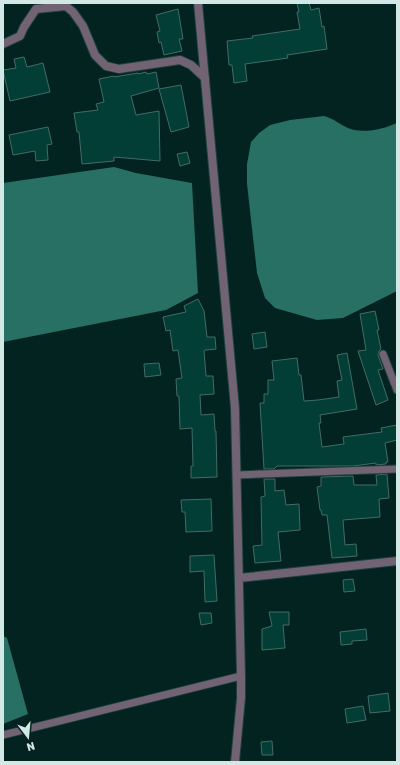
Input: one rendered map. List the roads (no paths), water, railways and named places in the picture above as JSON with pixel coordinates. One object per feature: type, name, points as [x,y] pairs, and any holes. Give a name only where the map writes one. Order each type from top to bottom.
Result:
[{"type":"street","points":[[198,3],[235,408],[242,676],[235,762]]},
{"type":"street","points":[[3,44],[20,36],[36,9],[65,4],[83,26],[94,55],[106,66],[119,69],[180,60],[191,65],[205,78]]},
{"type":"street","points":[[239,578],[397,561]]},
{"type":"lane","points":[[383,354],[397,390]]},
{"type":"lane","points":[[237,475],[397,469]]},
{"type":"lane","points":[[3,735],[242,676]]}]
